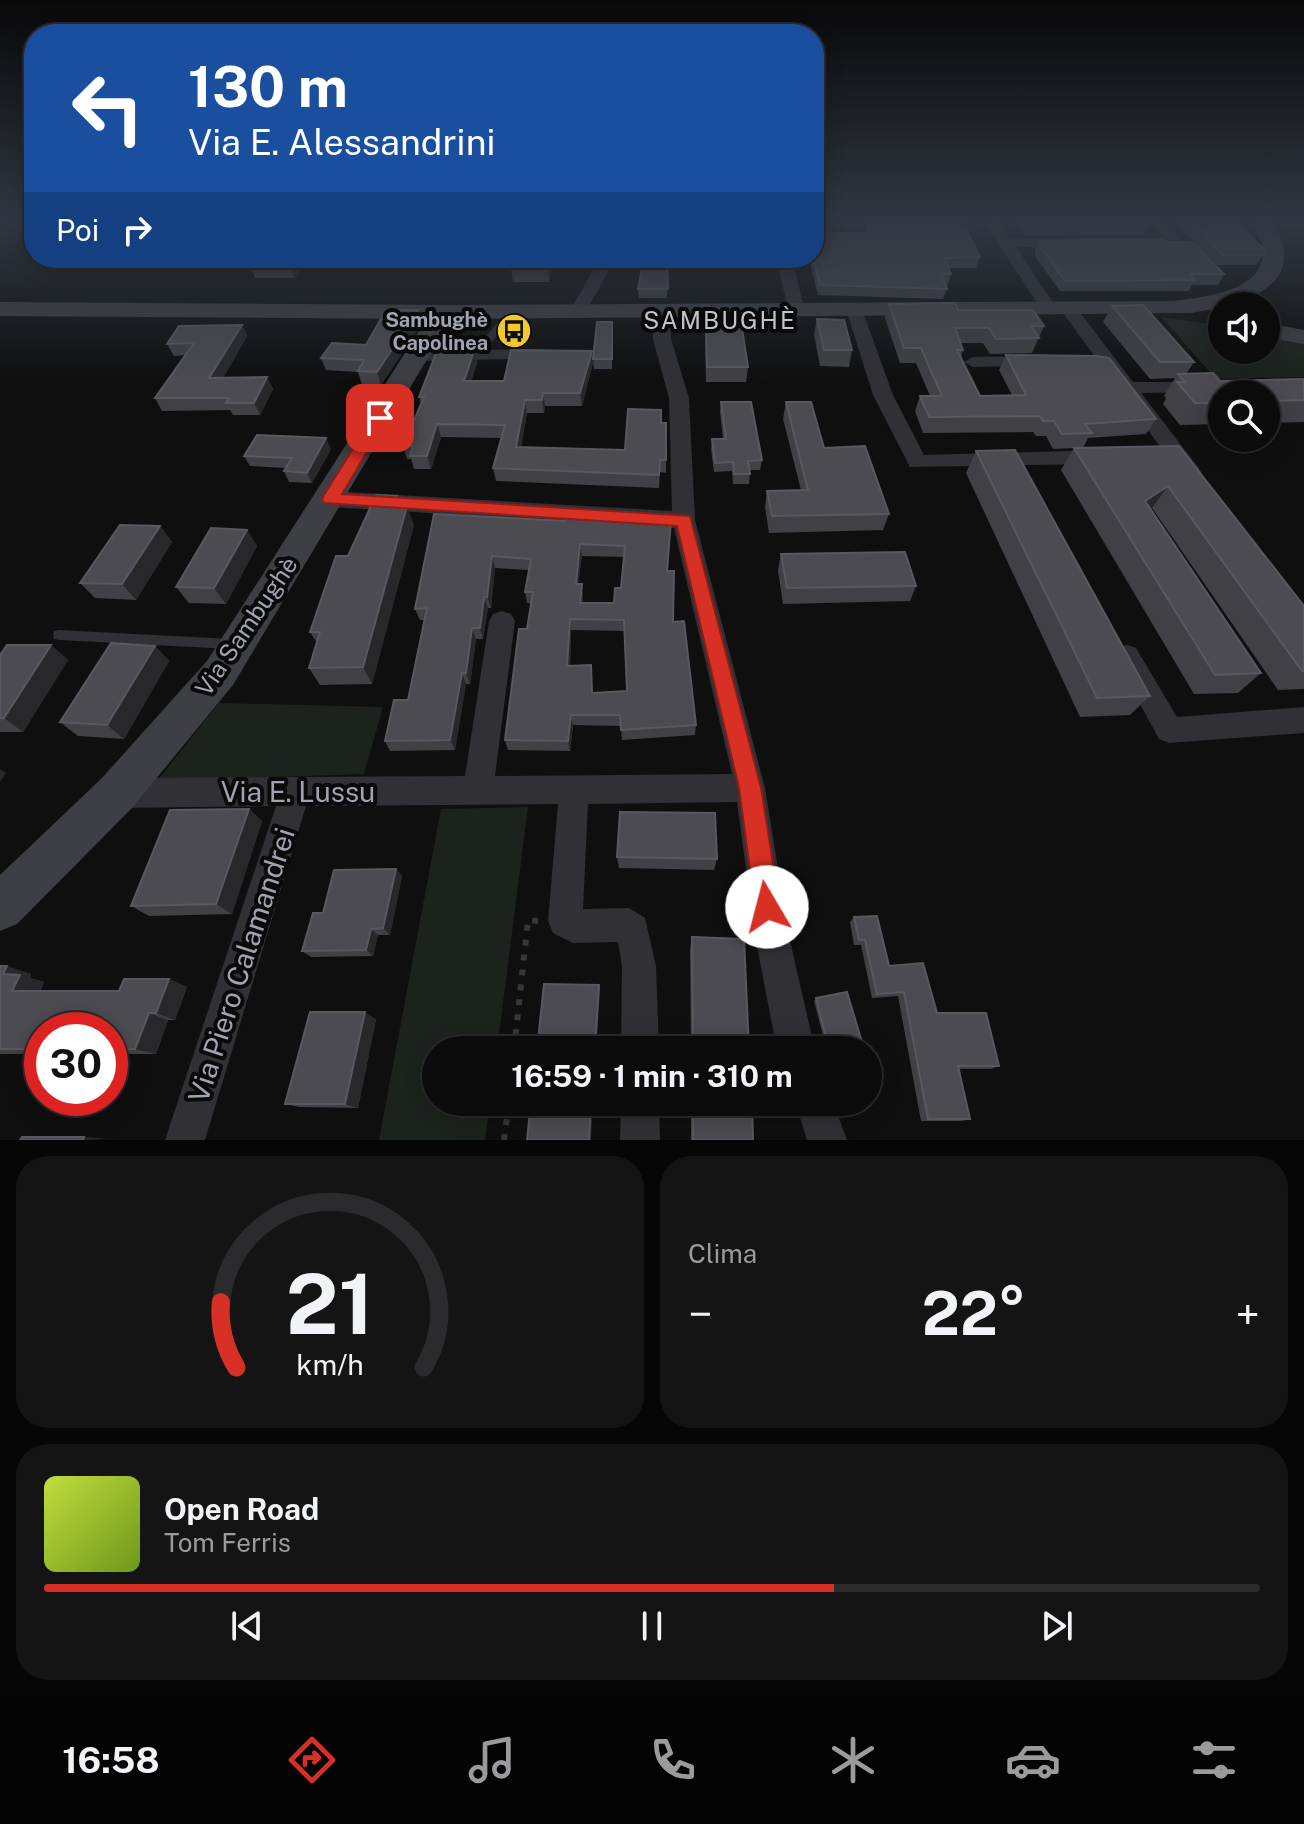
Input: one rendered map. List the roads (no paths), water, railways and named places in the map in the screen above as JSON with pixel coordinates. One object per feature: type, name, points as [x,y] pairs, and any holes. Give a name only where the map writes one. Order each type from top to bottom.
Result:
[{"type":"street","points":[[579,309],[599,274]]},
{"type":"street","points":[[788,274],[796,308]]},
{"type":"street","points":[[1031,274],[1107,360],[1203,490]]},
{"type":"street","points":[[0,309],[449,312],[1173,308],[1235,297],[1267,283],[1274,274]]},
{"type":"street","points":[[1173,308],[1187,315],[1208,319]]},
{"type":"street","points":[[661,309],[662,339],[679,398],[684,520],[750,788],[772,936],[793,1036]]},
{"type":"street","points":[[854,309],[883,395],[917,462],[1119,456]]},
{"type":"street","name":"Via Sambughè","points":[[0,907],[117,793],[220,673],[439,319],[449,312]]},
{"type":"street","points":[[1280,333],[1304,337]]},
{"type":"street","points":[[418,356],[558,354]]},
{"type":"street","points":[[973,362],[1107,360]]},
{"type":"street","points":[[1128,388],[1208,386]]},
{"type":"street","points":[[1149,455],[1178,455]]},
{"type":"street","points":[[1016,459],[1031,486]]},
{"type":"street","points":[[330,499],[684,520]]},
{"type":"street","points":[[478,790],[502,621]]},
{"type":"street","points":[[1115,635],[1169,730],[1304,720]]},
{"type":"street","name":"Via E. Lussu","points":[[117,793],[750,788]]},
{"type":"street","points":[[574,790],[565,921],[573,926],[629,925],[633,930],[639,966],[640,1036]]},
{"type":"street","name":"Via Piero Calamandrei","points":[[185,1140],[296,791]]},
{"type":"street","points":[[640,1116],[640,1140]]},
{"type":"street","points":[[819,1116],[827,1140]]},
{"type":"lane","points":[[466,355],[484,344],[513,310]]},
{"type":"lane","points":[[59,635],[239,645]]},
{"type":"place","name":"Sambughè Capolinea","points":[[514,331]]},
{"type":"district","name":"SAMBUGHÈ","points":[[720,320]]}]
